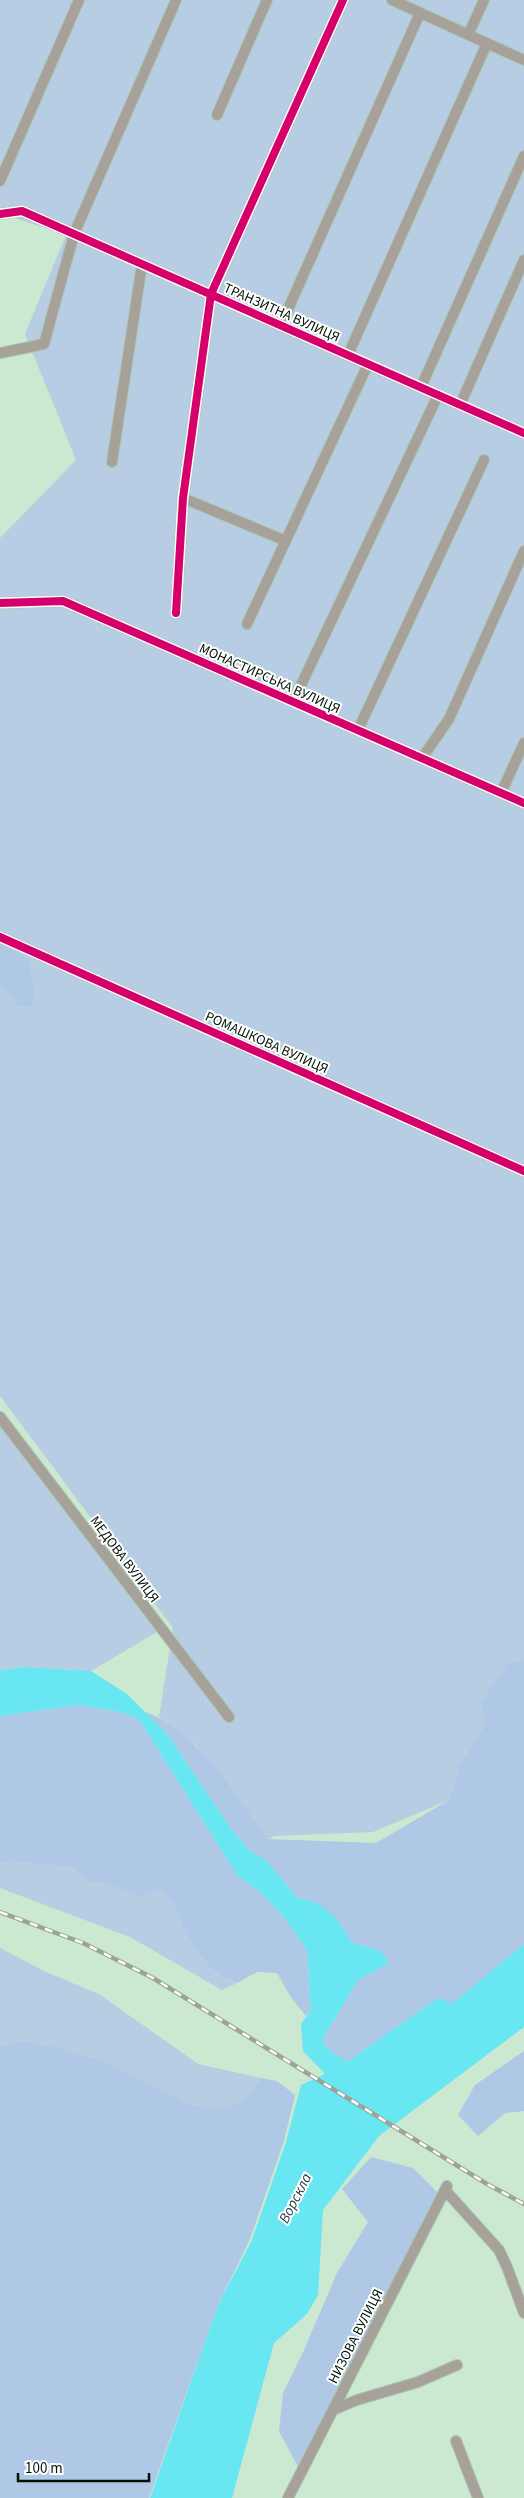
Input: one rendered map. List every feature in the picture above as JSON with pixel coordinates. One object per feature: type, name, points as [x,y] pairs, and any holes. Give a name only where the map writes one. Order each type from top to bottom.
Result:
[{"type":"street","points":[[0,181],[79,0]]},
{"type":"street","points":[[0,353],[44,344],[74,234],[176,0]]},
{"type":"street","points":[[217,115],[267,0]]},
{"type":"street","points":[[176,613],[183,498],[211,294],[344,0]]},
{"type":"street","points":[[394,0],[524,60]]},
{"type":"street","points":[[468,35],[484,0]]},
{"type":"street","points":[[281,325],[420,13]]},
{"type":"street","points":[[348,355],[487,43]]},
{"type":"street","points":[[421,387],[524,156]]},
{"type":"street","name":"ТРАНЗИТНА ВУЛИЦЯ","points":[[0,214],[22,211],[524,433]]},
{"type":"street","points":[[460,404],[524,260]]},
{"type":"street","points":[[112,462],[142,264]]},
{"type":"street","points":[[247,624],[368,364]]},
{"type":"street","points":[[293,702],[438,395]]},
{"type":"street","points":[[358,730],[484,460]]},
{"type":"street","points":[[183,498],[286,541]]},
{"type":"street","points":[[422,758],[449,719],[524,551]]},
{"type":"street","name":"МОНАСТИРСЬКА ВУЛИЦЯ","points":[[0,603],[63,601],[524,803]]},
{"type":"street","points":[[501,793],[524,743]]},
{"type":"street","name":"РОМАШКОВА ВУЛИЦЯ","points":[[0,937],[524,1171]]},
{"type":"street","name":"МЕДОВА ВУЛИЦЯ","points":[[0,1417],[229,1717]]},
{"type":"street","name":"НИЗОВА ВУЛИЦЯ","points":[[288,2498],[446,2188],[499,2250],[524,2313]]},
{"type":"street","points":[[333,2410],[357,2400],[418,2382],[457,2365]]},
{"type":"street","points":[[456,2441],[478,2498]]},
{"type":"shaded area","points":[[0,0],[524,0],[524,1660],[508,1663],[485,1725],[459,1766],[449,1800],[373,1832],[275,1836],[268,1839],[196,1745],[159,1717],[173,1628],[0,1396],[0,538],[76,460],[25,334],[66,235],[0,213]]},
{"type":"shaded area","points":[[0,944],[29,959],[34,994],[32,1005],[27,1007],[17,1006],[6,988],[0,984]]},
{"type":"shaded area","points":[[0,1417],[162,1629],[91,1671],[26,1667],[0,1670]]},
{"type":"shaded area","points":[[524,1660],[524,1944],[452,2005],[438,1998],[347,2062],[328,2049],[322,2040],[358,1980],[389,1963],[381,1951],[352,1943],[330,1913],[316,1904],[297,1898],[267,1861],[249,1850],[232,1830],[167,1734],[143,1711],[182,1733],[198,1749],[228,1784],[268,1839],[376,1843],[449,1800],[459,1766],[485,1725],[481,1703],[508,1663]]},
{"type":"shaded area","points":[[80,1705],[120,1712],[139,1719],[237,1875],[260,1892],[283,1916],[307,1950],[311,2010],[306,2016],[290,1996],[277,1973],[257,1972],[237,1983],[218,1975],[199,1954],[183,1927],[174,1904],[162,1889],[140,1897],[108,1884],[88,1882],[74,1868],[12,1861],[0,1863],[0,1716]]},
{"type":"shaded area","points":[[12,1861],[74,1868],[88,1882],[108,1884],[140,1897],[162,1889],[174,1904],[183,1927],[217,1975],[237,1983],[222,1990],[130,1937],[0,1888],[0,1863]]},
{"type":"shaded area","points":[[0,1948],[46,1972],[99,1994],[198,2064],[261,2078],[243,2102],[218,2109],[195,2106],[100,2060],[61,2048],[22,2041],[0,2047]]},
{"type":"shaded area","points":[[22,2041],[61,2048],[100,2060],[195,2106],[218,2109],[243,2102],[261,2078],[277,2081],[295,2095],[284,2141],[250,2239],[218,2305],[149,2498],[0,2498],[0,2047]]},
{"type":"shaded area","points":[[524,2051],[524,2111],[505,2113],[478,2136],[458,2115],[475,2085]]},
{"type":"shaded area","points":[[371,2157],[413,2168],[438,2193],[298,2467],[279,2431],[283,2393],[304,2350],[337,2273],[368,2222],[342,2189]]},
{"type":"water","name":"Ворскла","points":[[26,1667],[91,1671],[127,1694],[167,1734],[232,1830],[249,1850],[267,1861],[297,1898],[317,1904],[330,1913],[352,1943],[381,1951],[389,1963],[358,1980],[322,2040],[328,2049],[347,2062],[438,1998],[452,2004],[524,1944],[524,2027],[379,2136],[323,2210],[318,2295],[307,2314],[274,2343],[232,2498],[150,2498],[218,2305],[252,2240],[286,2142],[301,2085],[325,2074],[303,2051],[301,2024],[311,2010],[307,1950],[283,1916],[260,1892],[237,1875],[139,1719],[120,1712],[80,1705],[0,1716],[0,1670]]},
{"type":"railway","points":[[0,1912],[83,1943],[153,1978],[487,2184],[524,2204]]},
{"type":"cycle path","points":[[176,613],[183,498],[211,294],[343,0]]},
{"type":"cycle path","points":[[0,214],[22,211],[524,433]]},
{"type":"cycle path","points":[[0,603],[63,601],[524,803]]},
{"type":"cycle path","points":[[0,937],[524,1171]]}]
